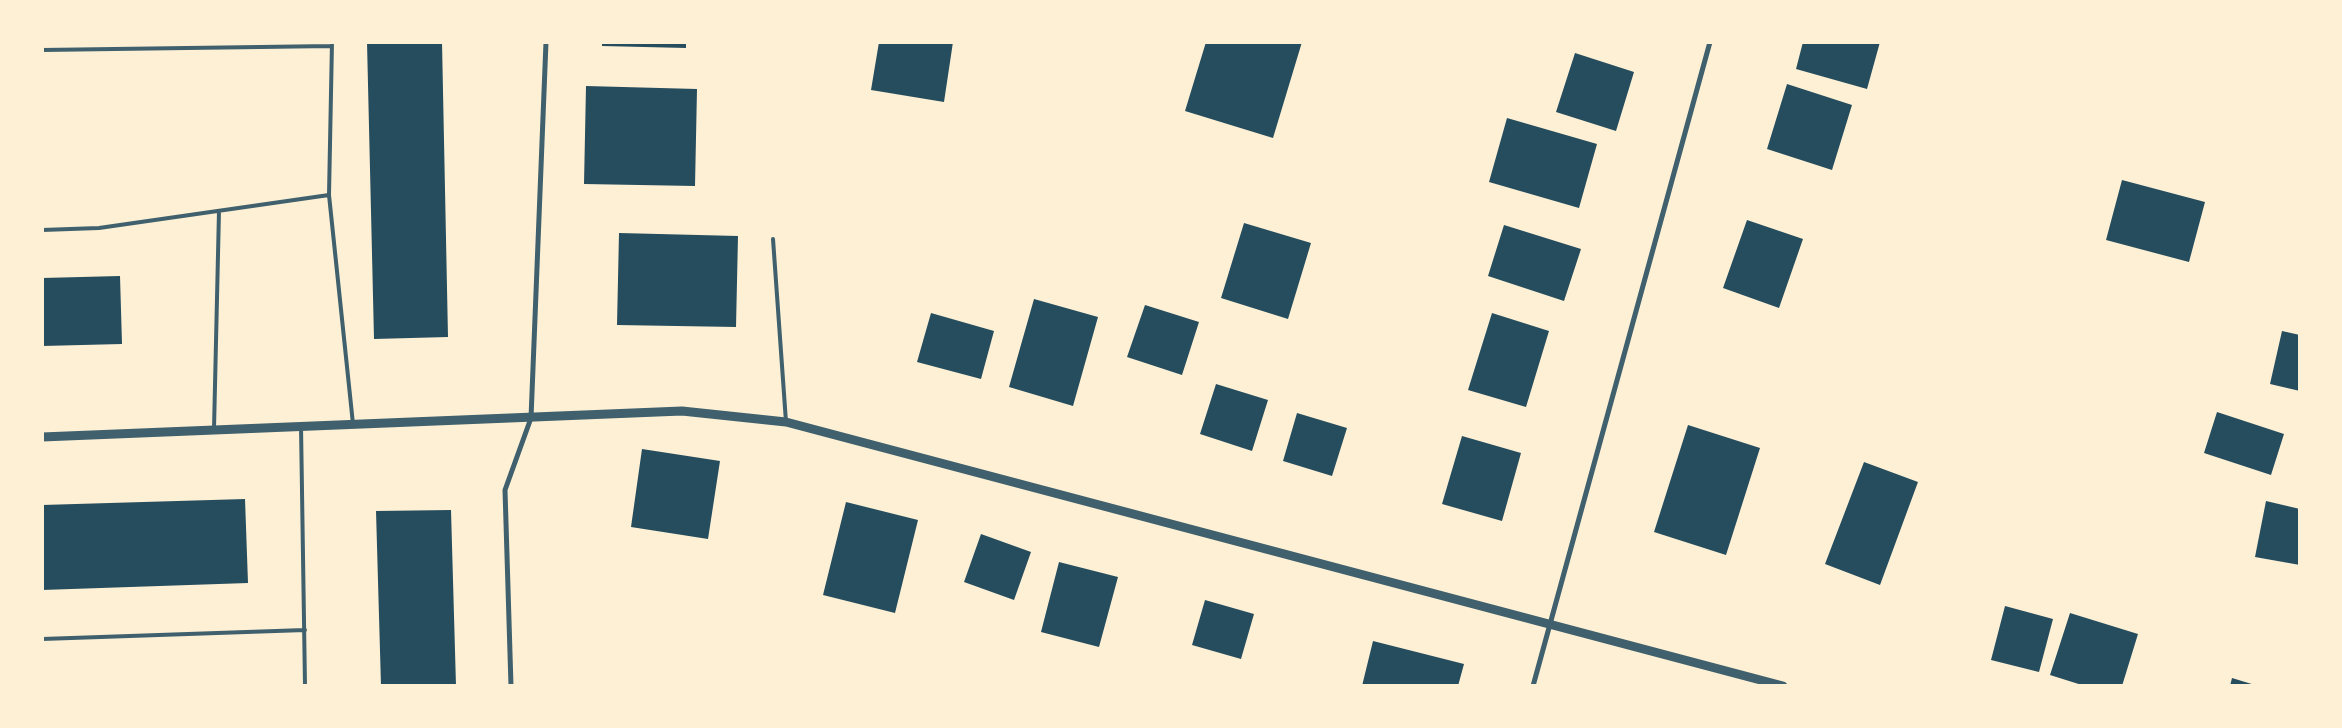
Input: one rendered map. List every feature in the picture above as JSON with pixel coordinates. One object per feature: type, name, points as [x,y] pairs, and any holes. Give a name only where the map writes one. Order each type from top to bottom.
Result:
[{"type":"street","points":[[511,686],[505,490],[531,418],[546,42]]},
{"type":"street","points":[[1533,686],[1710,42]]},
{"type":"street","points":[[42,437],[682,411],[786,422],[1783,686]]},
{"type":"lane","points":[[42,50],[332,44],[329,195],[353,424]]},
{"type":"lane","points":[[42,230],[99,228],[329,195]]},
{"type":"lane","points":[[214,430],[219,211]]},
{"type":"lane","points":[[773,238],[786,422]]},
{"type":"lane","points":[[301,426],[306,686]]},
{"type":"lane","points":[[42,639],[305,630]]},
{"type":"building","points":[[367,42],[442,42],[448,337],[374,339]]},
{"type":"building","points":[[602,42],[686,42],[686,48],[602,46]]},
{"type":"building","points":[[879,42],[953,42],[944,102],[871,90]]},
{"type":"building","points":[[1206,42],[1302,42],[1273,138],[1185,111]]},
{"type":"building","points":[[1803,42],[1880,42],[1867,89],[1796,69]]},
{"type":"building","points":[[1575,53],[1634,72],[1616,131],[1556,112]]},
{"type":"building","points":[[1787,84],[1852,105],[1832,170],[1767,149]]},
{"type":"building","points":[[586,86],[697,89],[695,186],[584,184]]},
{"type":"building","points":[[1507,118],[1597,144],[1579,208],[1489,182]]},
{"type":"building","points":[[2122,180],[2205,202],[2189,262],[2106,240]]},
{"type":"building","points":[[1747,220],[1803,239],[1779,308],[1723,288]]},
{"type":"building","points":[[1244,223],[1311,243],[1288,319],[1221,298]]},
{"type":"building","points":[[1504,225],[1581,249],[1564,301],[1488,276]]},
{"type":"building","points":[[619,233],[738,236],[736,327],[617,325]]},
{"type":"building","points":[[120,276],[122,344],[42,346],[42,278]]},
{"type":"building","points":[[1034,299],[1098,317],[1073,406],[1009,387]]},
{"type":"building","points":[[1145,305],[1199,322],[1182,375],[1127,357]]},
{"type":"building","points":[[931,313],[994,331],[981,379],[917,362]]},
{"type":"building","points":[[1492,313],[1549,331],[1526,407],[1468,390]]},
{"type":"building","points":[[2282,331],[2300,335],[2300,391],[2270,384]]},
{"type":"building","points":[[1216,384],[1268,400],[1252,451],[1200,434]]},
{"type":"building","points":[[2217,412],[2284,434],[2271,475],[2204,453]]},
{"type":"building","points":[[1297,413],[1347,428],[1332,476],[1283,461]]},
{"type":"building","points":[[1688,425],[1760,448],[1726,555],[1654,532]]},
{"type":"building","points":[[1462,436],[1521,453],[1502,521],[1442,504]]},
{"type":"building","points":[[642,449],[720,461],[708,539],[631,527]]},
{"type":"building","points":[[1864,462],[1918,482],[1880,585],[1825,564]]},
{"type":"building","points":[[245,499],[248,583],[42,590],[42,505]]},
{"type":"building","points":[[2266,501],[2300,509],[2300,565],[2255,557]]},
{"type":"building","points":[[846,502],[918,520],[895,613],[823,595]]},
{"type":"building","points":[[451,510],[456,686],[381,686],[376,511]]},
{"type":"building","points":[[981,534],[1031,552],[1014,600],[964,582]]},
{"type":"building","points":[[1059,562],[1118,577],[1099,647],[1041,632]]},
{"type":"building","points":[[1205,600],[1254,614],[1241,659],[1192,645]]},
{"type":"building","points":[[2005,606],[2053,619],[2039,672],[1991,660]]},
{"type":"building","points":[[2070,613],[2138,634],[2122,686],[2085,686],[2050,675]]},
{"type":"building","points":[[1373,641],[1464,664],[1458,686],[1362,686]]},
{"type":"building","points":[[2232,678],[2255,685],[2255,686],[2230,686]]}]
